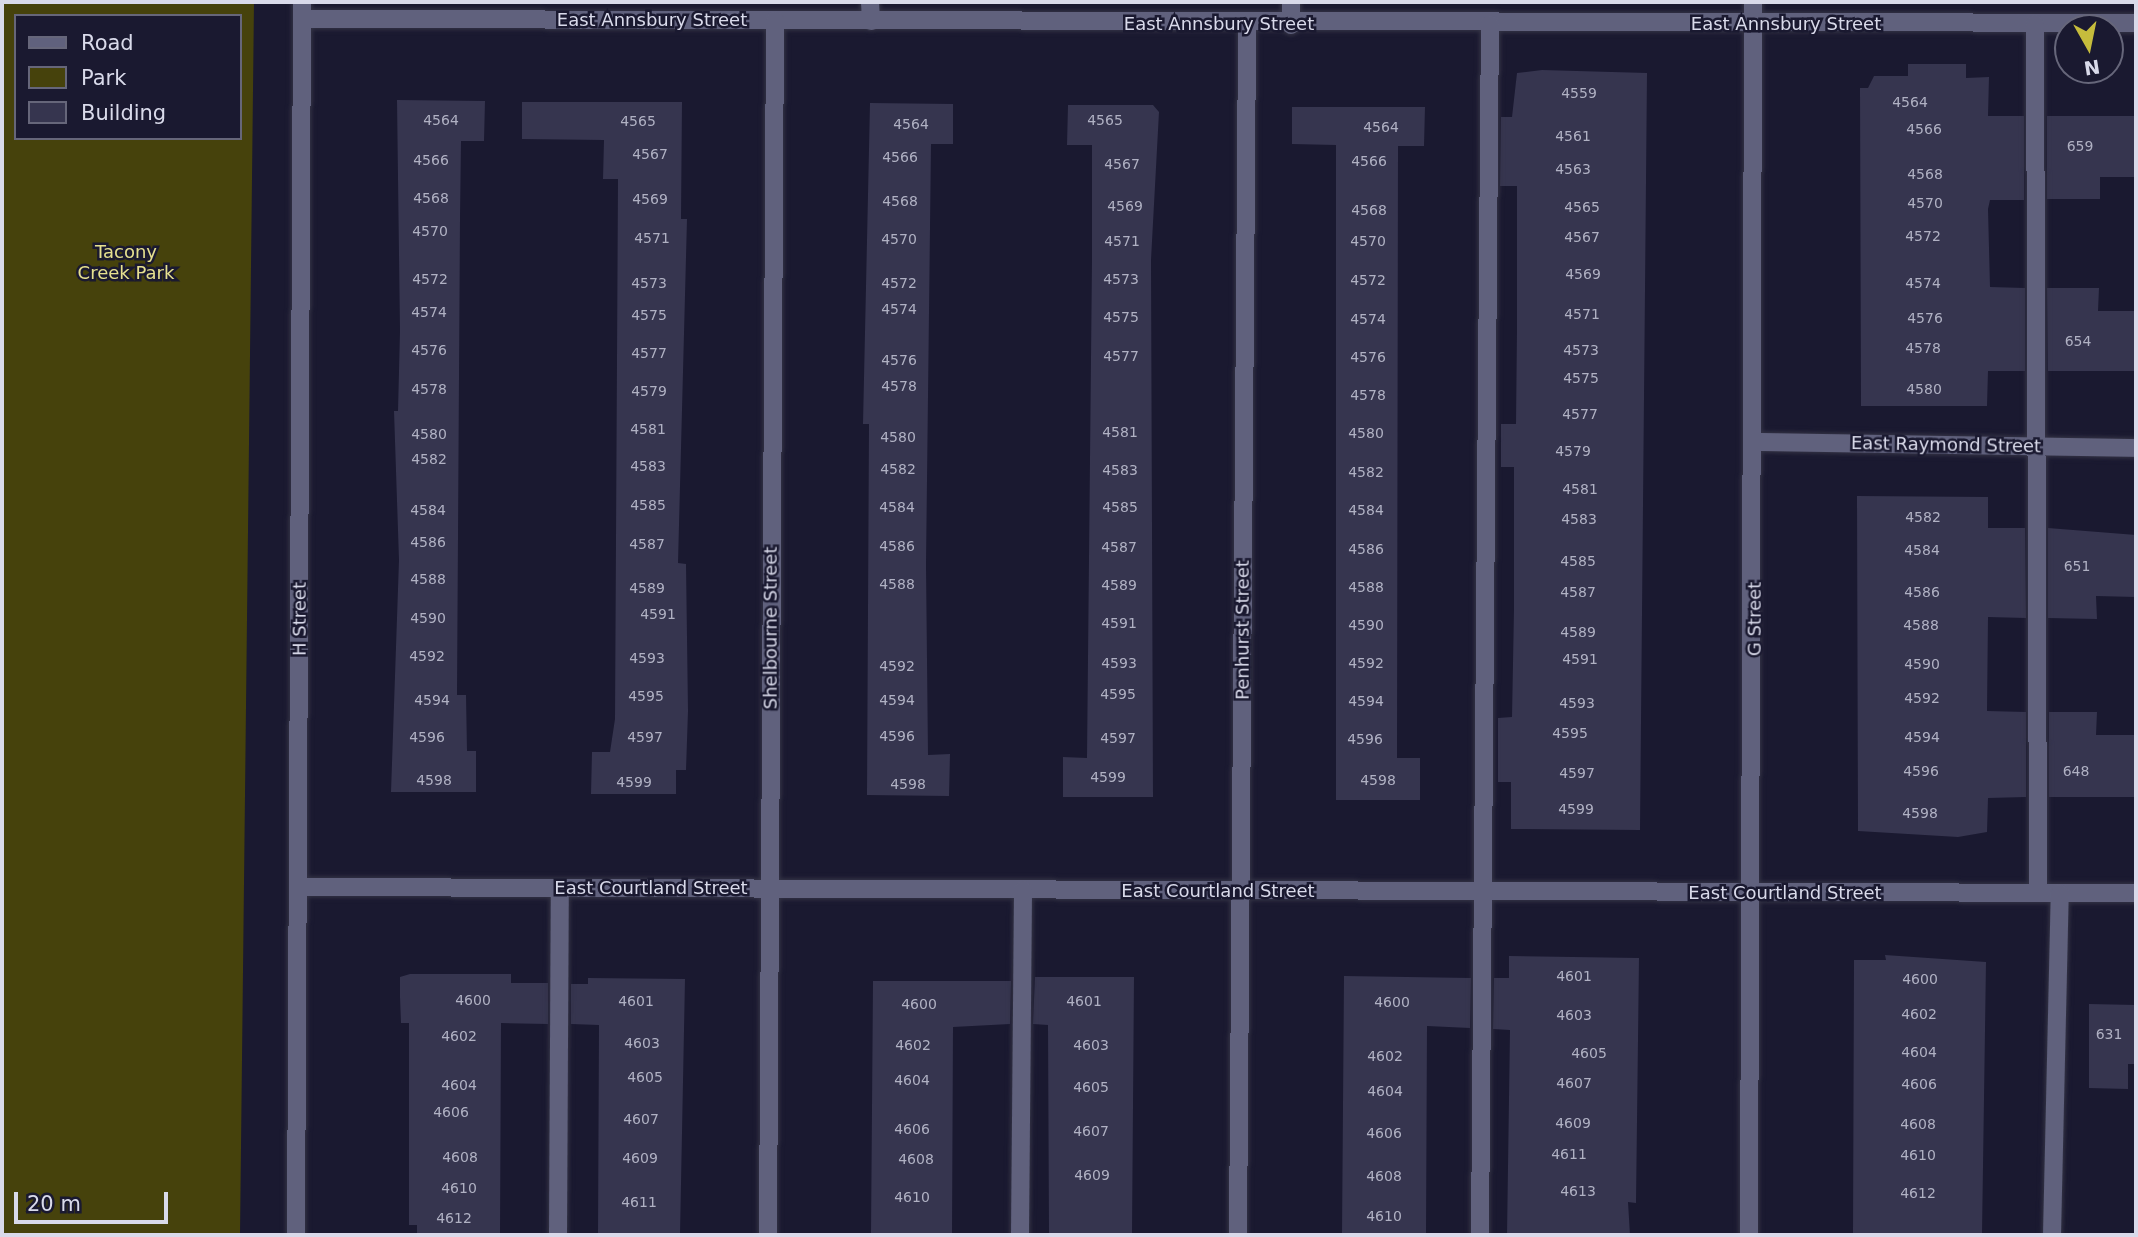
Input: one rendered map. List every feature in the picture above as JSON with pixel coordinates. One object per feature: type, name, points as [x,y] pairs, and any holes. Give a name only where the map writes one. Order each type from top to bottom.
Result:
[{"type":"street","points":[[870,2],[871,21]]},
{"type":"street","points":[[1291,2],[1291,25]]},
{"type":"street","name":"G Street","points":[[1749,1235],[1755,892],[1753,2]]},
{"type":"street","name":"East Annsbury Street","points":[[302,10],[775,20],[1247,25],[2136,23]]},
{"type":"street","name":"H Street","points":[[296,1235],[302,10]]},
{"type":"street","name":"Shelbourne Street","points":[[768,1235],[775,20]]},
{"type":"street","points":[[1480,1235],[1490,24]]},
{"type":"street","points":[[2035,24],[2038,893]]},
{"type":"street","name":"Penhurst Street","points":[[1238,1235],[1247,25]]},
{"type":"street","name":"East Raymond Street","points":[[1755,442],[2136,448]]},
{"type":"street","name":"East Courtland Street","points":[[299,887],[1481,893],[2136,893]]},
{"type":"street","points":[[558,1235],[560,888]]},
{"type":"street","points":[[1020,1235],[1023,890]]},
{"type":"street","points":[[2052,1235],[2060,893]]},
{"type":"green space","name":"Tacony Creek Park","points":[[2,2],[254,2],[240,1235],[2,1235]]},
{"type":"building","points":[[1908,64],[1966,64],[1966,78],[1989,77],[1988,116],[2024,116],[2024,200],[1990,200],[1988,209],[1990,287],[2025,288],[2025,371],[1988,371],[1987,406],[1861,406],[1860,88],[1868,88],[1874,76],[1908,76]]},
{"type":"building","points":[[1542,70],[1647,73],[1640,830],[1511,829],[1511,782],[1498,782],[1498,718],[1512,717],[1514,609],[1514,467],[1501,467],[1501,424],[1516,424],[1517,329],[1517,186],[1500,186],[1501,117],[1512,117],[1517,73]]},
{"type":"building","points":[[397,100],[485,101],[484,141],[461,141],[457,695],[466,695],[467,751],[476,751],[476,792],[391,792],[399,560],[394,411],[398,411],[400,331]]},
{"type":"building","points":[[522,102],[682,102],[681,219],[687,219],[678,563],[686,564],[688,711],[686,770],[676,770],[676,794],[591,794],[592,752],[610,752],[615,719],[618,179],[603,179],[604,140],[522,139]]},
{"type":"building","points":[[870,103],[953,104],[953,144],[931,144],[926,565],[928,755],[950,754],[949,796],[867,795],[869,424],[863,424]]},
{"type":"building","points":[[1068,105],[1153,105],[1159,112],[1151,260],[1153,797],[1063,797],[1063,757],[1087,758],[1092,259],[1092,145],[1067,145]]},
{"type":"building","points":[[1292,107],[1425,107],[1424,146],[1398,146],[1397,758],[1420,758],[1420,800],[1336,800],[1336,145],[1292,144]]},
{"type":"building","points":[[2047,116],[2136,116],[2136,177],[2100,177],[2100,199],[2047,199]]},
{"type":"building","points":[[2047,288],[2099,288],[2098,311],[2136,311],[2136,371],[2048,371]]},
{"type":"building","points":[[1857,496],[1988,497],[1988,528],[2025,528],[2026,618],[1988,617],[1987,711],[2026,712],[2026,797],[1988,798],[1987,832],[1958,837],[1858,831]]},
{"type":"building","points":[[2048,528],[2136,535],[2136,597],[2096,596],[2097,619],[2048,618]]},
{"type":"building","points":[[2049,712],[2097,712],[2096,735],[2136,735],[2136,797],[2049,797]]},
{"type":"building","points":[[1885,955],[1986,962],[1982,1235],[1853,1235],[1854,960],[1886,960]]},
{"type":"building","points":[[1509,956],[1639,958],[1636,1203],[1628,1202],[1630,1235],[1507,1235],[1510,1030],[1493,1029],[1494,978],[1509,978]]},
{"type":"building","points":[[410,974],[511,974],[511,983],[548,983],[548,1024],[501,1023],[500,1235],[417,1235],[417,1225],[409,1225],[409,1023],[401,1023],[400,977]]},
{"type":"building","points":[[1344,976],[1471,978],[1470,1028],[1427,1026],[1426,1235],[1342,1234]]},
{"type":"building","points":[[1035,977],[1134,977],[1132,1235],[1049,1235],[1048,1025],[1033,1024]]},
{"type":"building","points":[[588,978],[685,979],[680,1235],[598,1235],[599,1025],[571,1024],[571,984],[588,984]]},
{"type":"building","points":[[873,981],[1011,981],[1010,1024],[953,1027],[952,1235],[871,1235]]},
{"type":"building","points":[[2089,1004],[2136,1005],[2136,1064],[2128,1064],[2128,1089],[2089,1088]]}]
